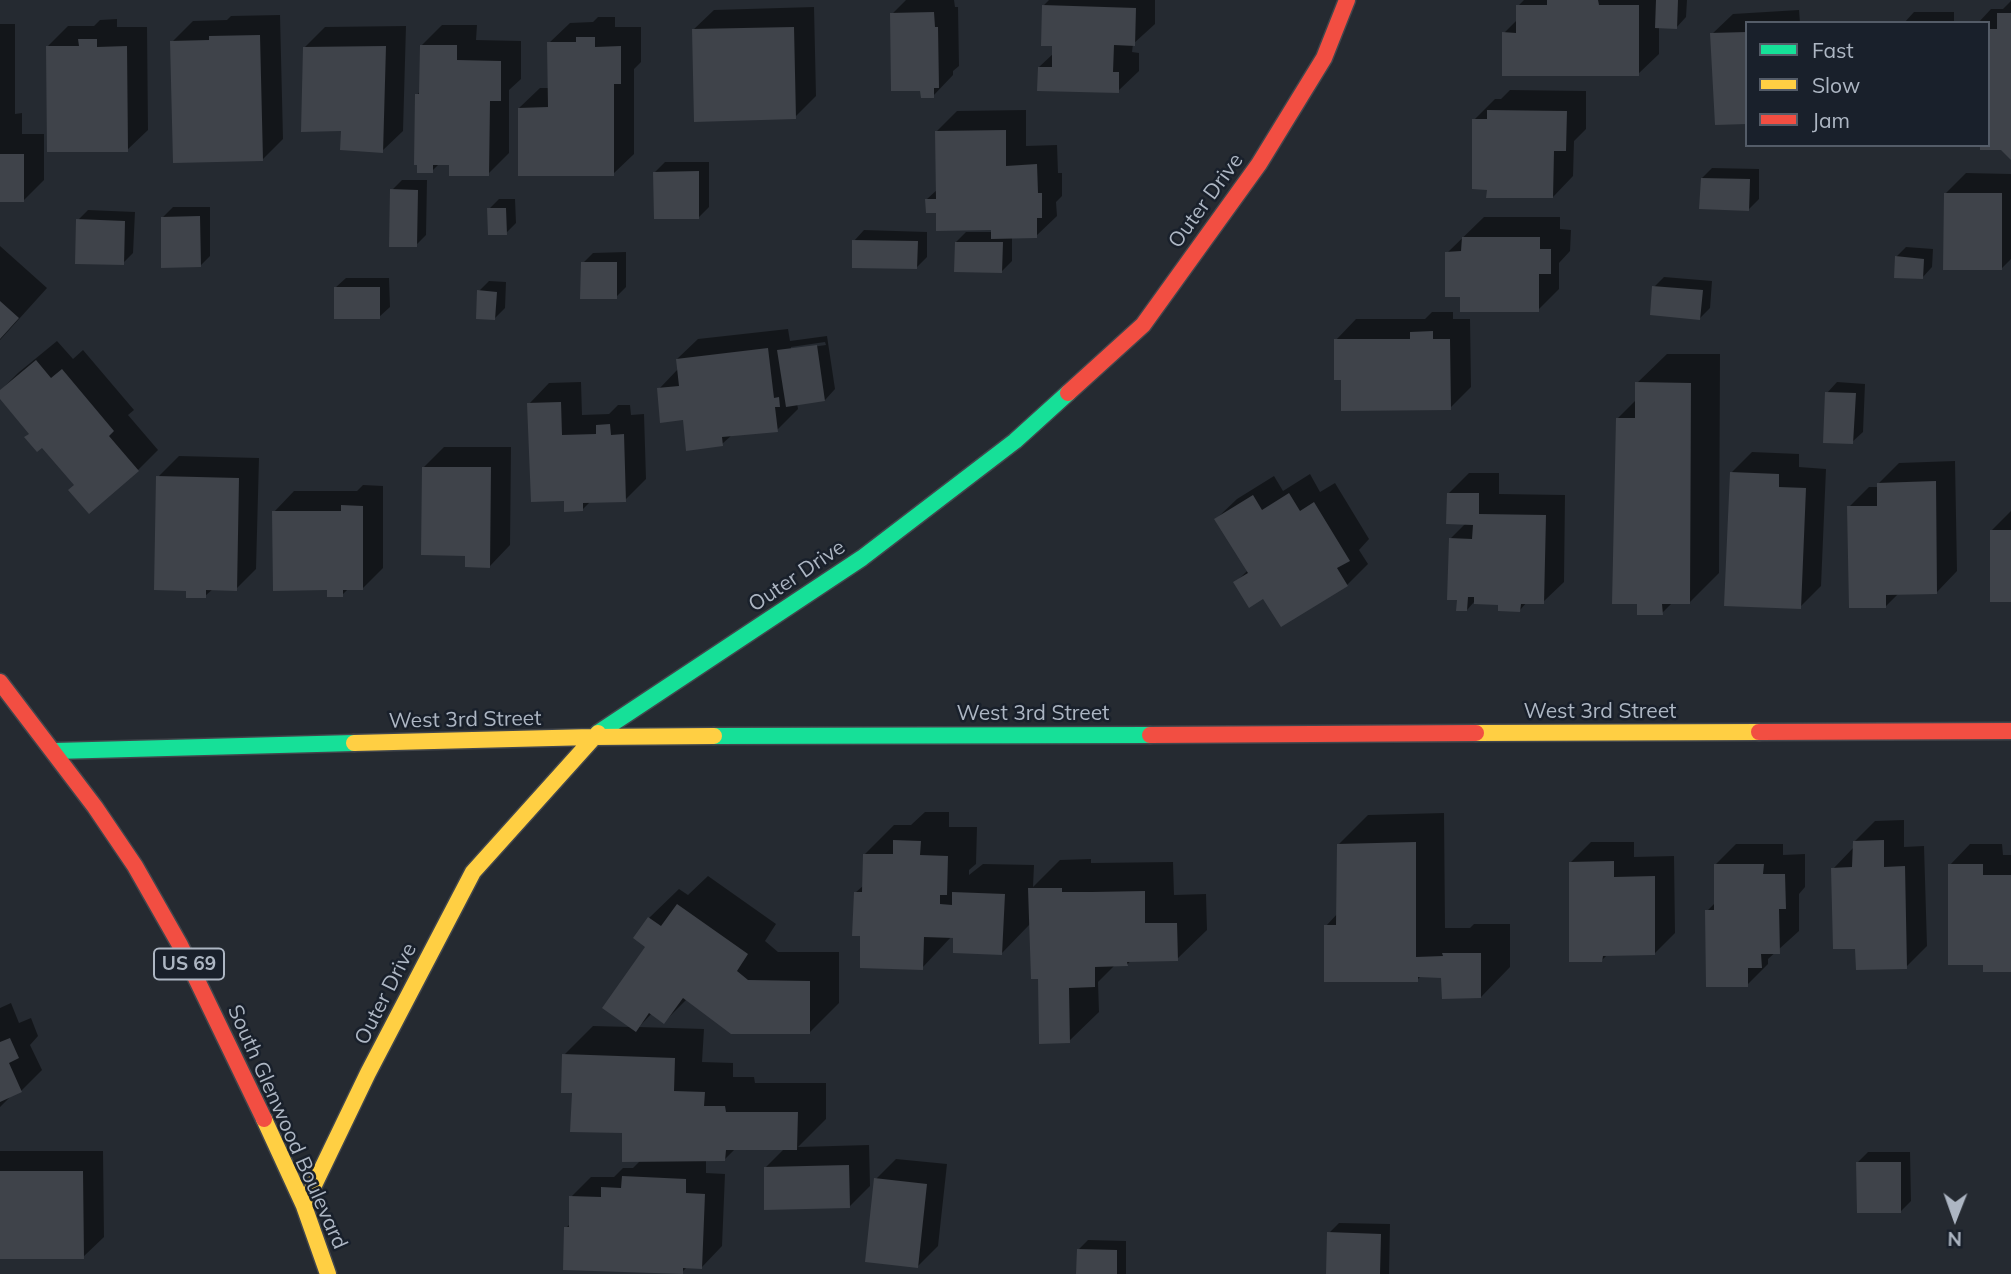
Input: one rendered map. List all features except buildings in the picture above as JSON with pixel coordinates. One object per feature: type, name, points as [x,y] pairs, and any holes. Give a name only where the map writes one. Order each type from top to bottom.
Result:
[{"type":"street","name":"Outer Drive","points":[[304,1206],[473,872],[592,737],[862,558],[1015,441],[1143,325],[1259,164],[1324,58],[1348,0]]},
{"type":"street","name":"South Glenwood Boulevard","points":[[0,682],[55,751],[135,866],[180,945],[242,1070],[304,1206],[328,1274]]},
{"type":"street","name":"West 3rd Street","points":[[55,751],[592,737],[2011,731]]},
{"type":"traffic: fast","points":[[598,733],[862,558],[1015,441],[1068,393]]},
{"type":"traffic: fast","points":[[714,736],[1150,735]]},
{"type":"traffic: fast","points":[[55,751],[354,743]]},
{"type":"traffic: slow","points":[[1476,733],[1759,732]]},
{"type":"traffic: slow","points":[[304,1206],[368,1073],[473,872],[598,733]]},
{"type":"traffic: slow","points":[[354,743],[714,736]]},
{"type":"traffic: slow","points":[[264,1119],[304,1206],[328,1274]]},
{"type":"traffic: jam","points":[[1068,393],[1143,325],[1259,164],[1324,58],[1347,0]]},
{"type":"traffic: jam","points":[[0,682],[95,807],[135,866],[180,945],[264,1119]]},
{"type":"traffic: jam","points":[[1759,732],[2011,731]]},
{"type":"traffic: jam","points":[[1150,735],[1476,733]]}]
